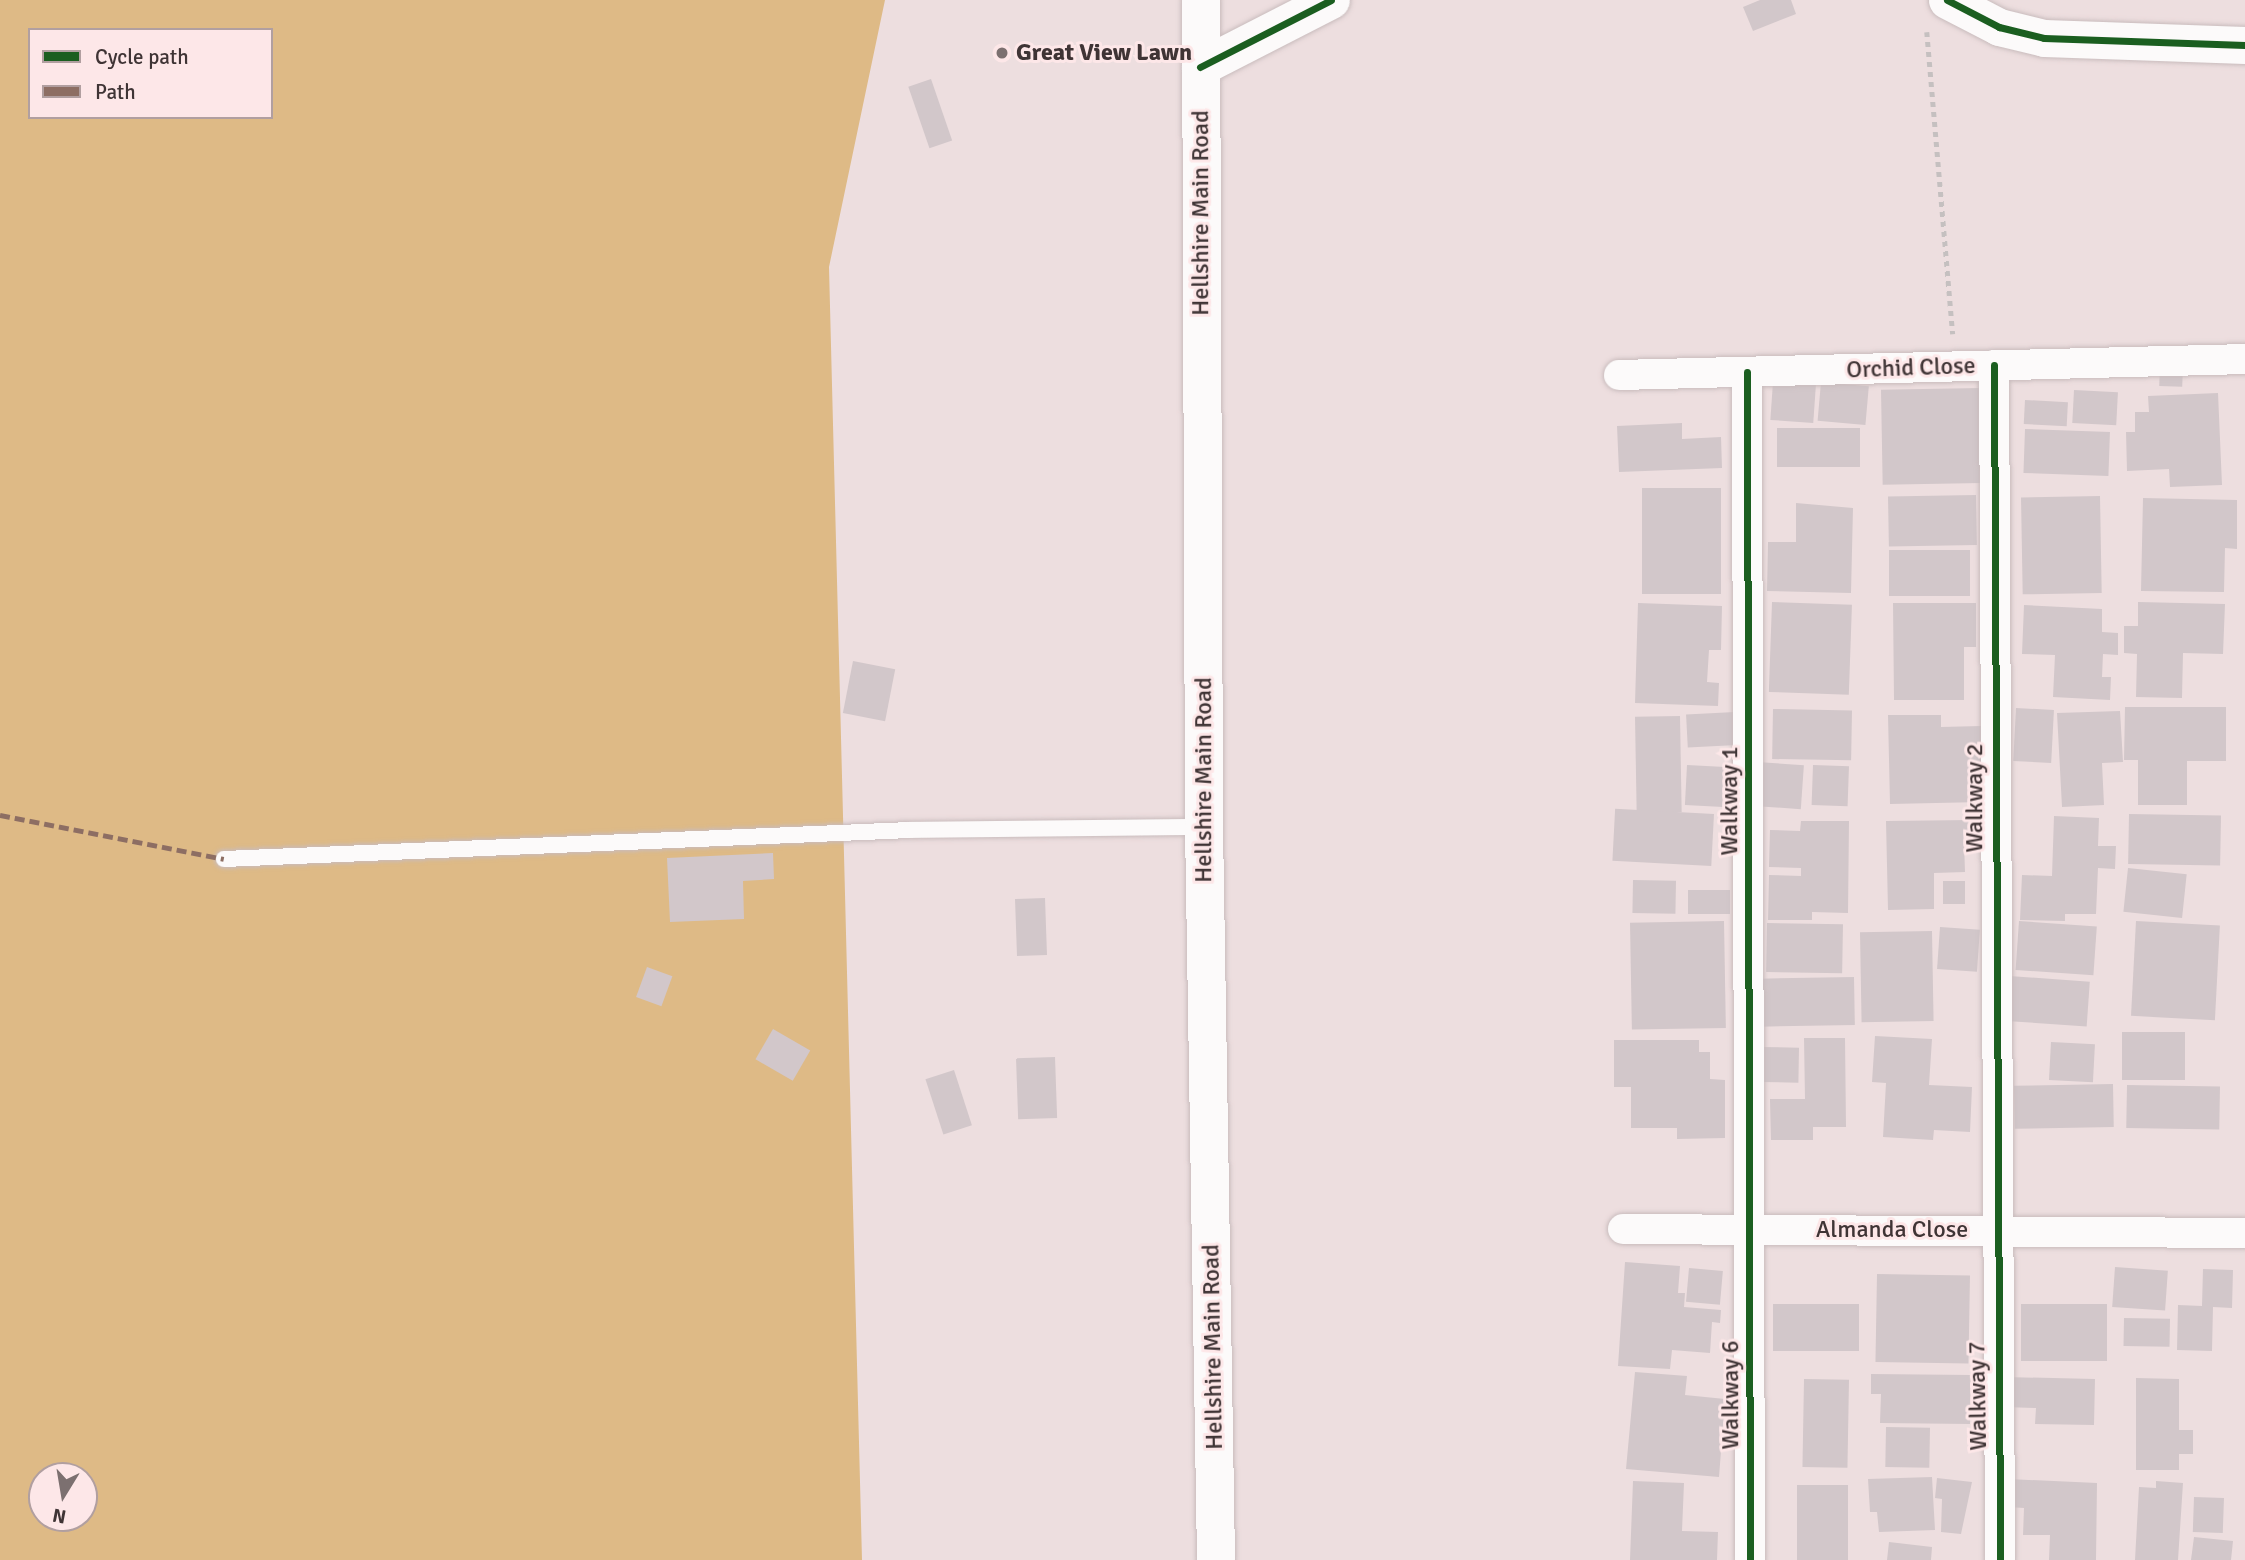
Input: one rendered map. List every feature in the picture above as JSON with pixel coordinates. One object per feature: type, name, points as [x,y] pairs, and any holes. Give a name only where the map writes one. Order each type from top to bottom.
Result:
[{"type":"main road","name":"Hellshire Main Road","points":[[1201,0],[1204,827],[1216,1560]]},
{"type":"street","points":[[1200,67],[1331,0]]},
{"type":"street","points":[[1937,14],[2044,38],[2245,45]]},
{"type":"street","name":"Orchid Close","points":[[1619,375],[2245,359]]},
{"type":"street","name":"Walkway 2","points":[[1994,365],[1995,1231]]},
{"type":"street","name":"Walkway 1","points":[[1747,372],[1751,1230]]},
{"type":"street","name":"Almanda Close","points":[[1623,1229],[2245,1233]]},
{"type":"street","name":"Walkway 6","points":[[1750,1560],[1751,1230]]},
{"type":"street","name":"Walkway 7","points":[[1995,1231],[2000,1560]]},
{"type":"lane","points":[[224,859],[910,830],[1204,827]]},
{"type":"path","points":[[1937,14],[1956,367]]},
{"type":"shaded area","points":[[0,0],[885,0],[829,267],[862,1560],[0,1560]]},
{"type":"building","points":[[1760,0],[1791,0],[1796,14],[1753,31],[1743,7]]},
{"type":"building","points":[[931,79],[952,140],[929,148],[908,87]]},
{"type":"building","points":[[2160,364],[2183,365],[2182,387],[2159,386]]},
{"type":"building","points":[[1773,382],[1816,385],[1813,423],[1770,420]]},
{"type":"building","points":[[1821,382],[1869,386],[1865,425],[1818,421]]},
{"type":"building","points":[[1980,388],[1982,483],[1883,485],[1881,390]]},
{"type":"building","points":[[2074,390],[2118,392],[2116,425],[2072,423]]},
{"type":"building","points":[[2218,393],[2222,485],[2170,487],[2169,469],[2127,471],[2126,432],[2135,432],[2135,412],[2149,412],[2148,396]]},
{"type":"building","points":[[2025,400],[2068,402],[2067,426],[2024,424]]},
{"type":"building","points":[[1682,423],[1682,439],[1721,437],[1722,468],[1619,472],[1617,426]]},
{"type":"building","points":[[1777,428],[1860,428],[1860,467],[1777,467]]},
{"type":"building","points":[[2025,429],[2110,432],[2108,476],[2023,473]]},
{"type":"building","points":[[1642,488],[1721,488],[1721,594],[1642,594]]},
{"type":"building","points":[[1976,495],[1977,545],[1889,547],[1888,497]]},
{"type":"building","points":[[2100,496],[2102,593],[2023,594],[2021,497]]},
{"type":"building","points":[[2143,498],[2237,500],[2237,549],[2225,548],[2224,592],[2141,591]]},
{"type":"building","points":[[1796,503],[1853,508],[1851,593],[1767,591],[1768,542],[1796,542]]},
{"type":"building","points":[[1889,550],[1970,550],[1970,596],[1889,596]]},
{"type":"building","points":[[1772,602],[1852,605],[1849,695],[1769,692]]},
{"type":"building","points":[[2138,602],[2225,604],[2223,654],[2183,653],[2182,698],[2136,697],[2137,654],[2124,653],[2124,626],[2138,626]]},
{"type":"building","points":[[1638,603],[1722,606],[1721,650],[1709,650],[1707,682],[1719,683],[1718,706],[1635,703]]},
{"type":"building","points":[[1893,603],[1976,603],[1976,647],[1964,647],[1964,700],[1894,700]]},
{"type":"building","points":[[2024,605],[2102,609],[2102,632],[2118,633],[2118,655],[2103,654],[2102,677],[2111,677],[2110,700],[2053,697],[2055,655],[2022,654]]},
{"type":"building","points":[[853,661],[895,669],[885,721],[843,713]]},
{"type":"building","points":[[2125,707],[2226,707],[2226,761],[2187,761],[2187,805],[2138,805],[2138,760],[2124,760]]},
{"type":"building","points":[[2016,708],[2054,710],[2051,763],[2013,761]]},
{"type":"building","points":[[1773,709],[1852,710],[1851,760],[1772,759]]},
{"type":"building","points":[[2120,711],[2123,762],[2102,763],[2104,805],[2062,807],[2057,713]]},
{"type":"building","points":[[1735,712],[1737,745],[1688,748],[1686,715]]},
{"type":"building","points":[[1888,715],[1941,715],[1941,727],[1981,726],[1982,802],[1890,804]]},
{"type":"building","points":[[1680,716],[1682,812],[1637,813],[1635,717]]},
{"type":"building","points":[[1757,762],[1804,765],[1801,809],[1754,806]]},
{"type":"building","points":[[1687,765],[1730,767],[1728,807],[1685,805]]},
{"type":"building","points":[[1813,765],[1849,766],[1848,806],[1812,805]]},
{"type":"building","points":[[1615,809],[1714,814],[1711,866],[1612,861]]},
{"type":"building","points":[[2129,814],[2221,816],[2220,866],[2128,864]]},
{"type":"building","points":[[2054,816],[2099,818],[2098,846],[2116,846],[2115,869],[2098,868],[2096,914],[2065,914],[2065,921],[2020,920],[2022,875],[2052,876]]},
{"type":"building","points":[[1972,820],[1973,842],[1964,842],[1965,872],[1934,873],[1934,909],[1888,910],[1886,821]]},
{"type":"building","points":[[1801,821],[1849,821],[1848,913],[1812,912],[1812,920],[1768,920],[1769,875],[1801,876],[1801,868],[1769,867],[1770,830],[1800,831]]},
{"type":"building","points":[[773,853],[774,879],[743,881],[744,919],[670,922],[667,858]]},
{"type":"building","points":[[2128,868],[2187,874],[2182,918],[2123,912]]},
{"type":"building","points":[[1633,880],[1676,881],[1675,914],[1632,913]]},
{"type":"building","points":[[1943,881],[1965,881],[1965,904],[1943,904]]},
{"type":"building","points":[[1688,890],[1730,890],[1730,914],[1688,914]]},
{"type":"building","points":[[1045,898],[1047,955],[1017,956],[1015,899]]},
{"type":"building","points":[[1724,921],[1726,1028],[1632,1030],[1630,923]]},
{"type":"building","points":[[2019,921],[2097,926],[2093,975],[2016,970]]},
{"type":"building","points":[[2136,921],[2220,925],[2215,1020],[2131,1016]]},
{"type":"building","points":[[1767,923],[1843,924],[1842,973],[1766,972]]},
{"type":"building","points":[[1940,927],[1980,930],[1977,972],[1937,969]]},
{"type":"building","points":[[1932,931],[1934,1021],[1862,1022],[1860,932]]},
{"type":"building","points":[[647,967],[672,976],[661,1006],[636,997]]},
{"type":"building","points":[[2009,976],[2090,982],[2087,1027],[2006,1021]]},
{"type":"building","points":[[1854,977],[1855,1025],[1760,1027],[1759,979]]},
{"type":"building","points":[[773,1029],[810,1050],[793,1081],[756,1059]]},
{"type":"building","points":[[2122,1032],[2185,1032],[2185,1080],[2122,1080]]},
{"type":"building","points":[[1875,1036],[1932,1039],[1929,1085],[1972,1087],[1970,1132],[1934,1130],[1933,1140],[1883,1137],[1886,1083],[1872,1082]]},
{"type":"building","points":[[1804,1038],[1845,1038],[1846,1127],[1813,1127],[1813,1140],[1771,1140],[1770,1099],[1805,1099]]},
{"type":"building","points":[[1614,1040],[1699,1040],[1699,1052],[1710,1052],[1710,1079],[1725,1080],[1725,1138],[1677,1139],[1677,1128],[1631,1128],[1631,1087],[1614,1087]]},
{"type":"building","points":[[2051,1042],[2095,1044],[2093,1082],[2049,1080]]},
{"type":"building","points":[[1760,1047],[1799,1048],[1798,1083],[1759,1082]]},
{"type":"building","points":[[1055,1057],[1057,1118],[1018,1119],[1016,1058]]},
{"type":"building","points":[[954,1070],[972,1125],[943,1134],[925,1079]]},
{"type":"building","points":[[2113,1084],[2114,1127],[2015,1129],[2014,1086]]},
{"type":"building","points":[[2127,1085],[2220,1087],[2219,1130],[2126,1128]]},
{"type":"building","points":[[1625,1262],[1680,1266],[1678,1293],[1685,1293],[1684,1307],[1721,1310],[1720,1323],[1712,1322],[1710,1353],[1672,1350],[1670,1369],[1618,1366]]},
{"type":"building","points":[[2115,1267],[2168,1271],[2165,1311],[2112,1307]]},
{"type":"building","points":[[1689,1268],[1723,1271],[1720,1305],[1686,1302]]},
{"type":"building","points":[[2203,1269],[2233,1270],[2232,1308],[2213,1307],[2212,1351],[2177,1350],[2178,1305],[2202,1306]]},
{"type":"building","points":[[1877,1274],[1970,1276],[1968,1364],[1875,1362]]},
{"type":"building","points":[[1773,1304],[1859,1304],[1859,1351],[1773,1351]]},
{"type":"building","points":[[2021,1304],[2107,1304],[2107,1361],[2021,1361]]},
{"type":"building","points":[[2124,1318],[2170,1319],[2170,1347],[2124,1346]]},
{"type":"building","points":[[1635,1372],[1687,1376],[1685,1395],[1725,1399],[1719,1477],[1626,1469]]},
{"type":"building","points":[[1871,1374],[1971,1375],[1970,1424],[1880,1423],[1881,1394],[1871,1394]]},
{"type":"building","points":[[2005,1377],[2095,1379],[2094,1425],[2035,1424],[2036,1408],[2004,1407]]},
{"type":"building","points":[[2136,1378],[2179,1379],[2179,1430],[2193,1430],[2193,1454],[2179,1454],[2179,1470],[2136,1470]]},
{"type":"building","points":[[1804,1379],[1849,1380],[1847,1468],[1802,1467]]},
{"type":"building","points":[[1886,1427],[1930,1428],[1929,1468],[1885,1467]]},
{"type":"building","points":[[1932,1477],[1935,1530],[1879,1532],[1877,1512],[1870,1512],[1868,1479]]},
{"type":"building","points":[[1937,1478],[1972,1482],[1961,1534],[1941,1532],[1942,1499],[1935,1498]]},
{"type":"building","points":[[2008,1479],[2097,1483],[2096,1560],[2049,1560],[2050,1535],[2023,1535],[2024,1508],[2008,1507]]},
{"type":"building","points":[[1633,1481],[1684,1483],[1682,1531],[1718,1532],[1717,1560],[1630,1560]]},
{"type":"building","points":[[2156,1481],[2183,1483],[2178,1560],[2135,1560],[2139,1487],[2156,1488]]},
{"type":"building","points":[[1797,1485],[1848,1485],[1848,1560],[1797,1560]]},
{"type":"building","points":[[2194,1497],[2224,1498],[2223,1533],[2193,1532]]},
{"type":"building","points":[[2194,1537],[2233,1541],[2231,1560],[2191,1560]]},
{"type":"building","points":[[1889,1542],[1932,1547],[1931,1560],[1887,1560]]},
{"type":"marked path","points":[[0,815],[224,859]]},
{"type":"cycle path","points":[[1200,67],[1331,0]]},
{"type":"cycle path","points":[[1947,0],[1999,27],[2044,38],[2245,45]]},
{"type":"cycle path","points":[[1994,365],[2000,1560]]},
{"type":"cycle path","points":[[1747,372],[1750,1560]]},
{"type":"place","name":"Great View Lawn","points":[[1002,53]]}]
